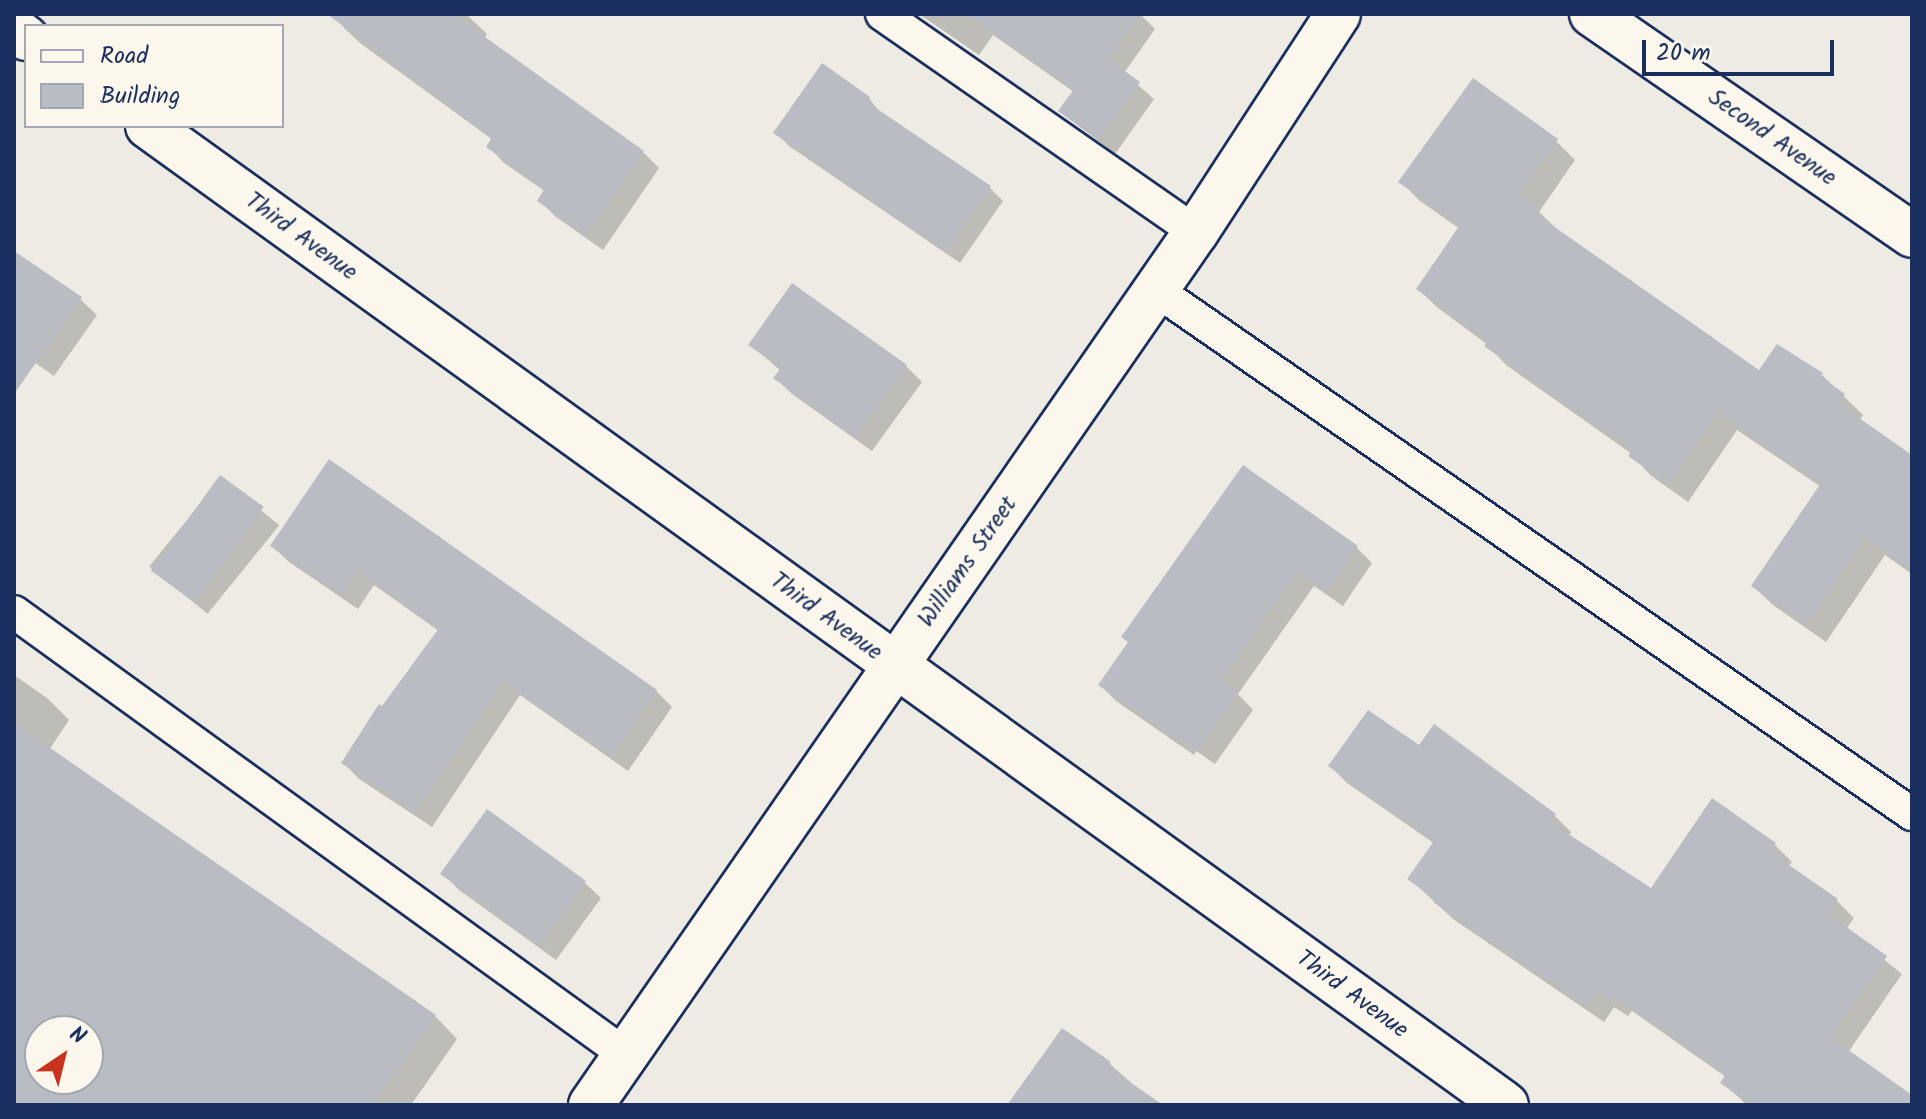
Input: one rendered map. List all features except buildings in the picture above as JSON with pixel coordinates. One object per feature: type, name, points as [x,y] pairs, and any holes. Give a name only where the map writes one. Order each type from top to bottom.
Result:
[{"type":"street","name":"Williams Street","points":[[591,1105],[1196,232],[1338,14]]},
{"type":"street","name":"Second Avenue","points":[[1592,14],[1912,235]]},
{"type":"street","name":"Third Avenue","points":[[151,128],[1506,1105]]},
{"type":"lane","points":[[882,14],[1196,232]]},
{"type":"lane","points":[[1156,290],[1912,814]]},
{"type":"lane","points":[[14,612],[626,1055]]}]
